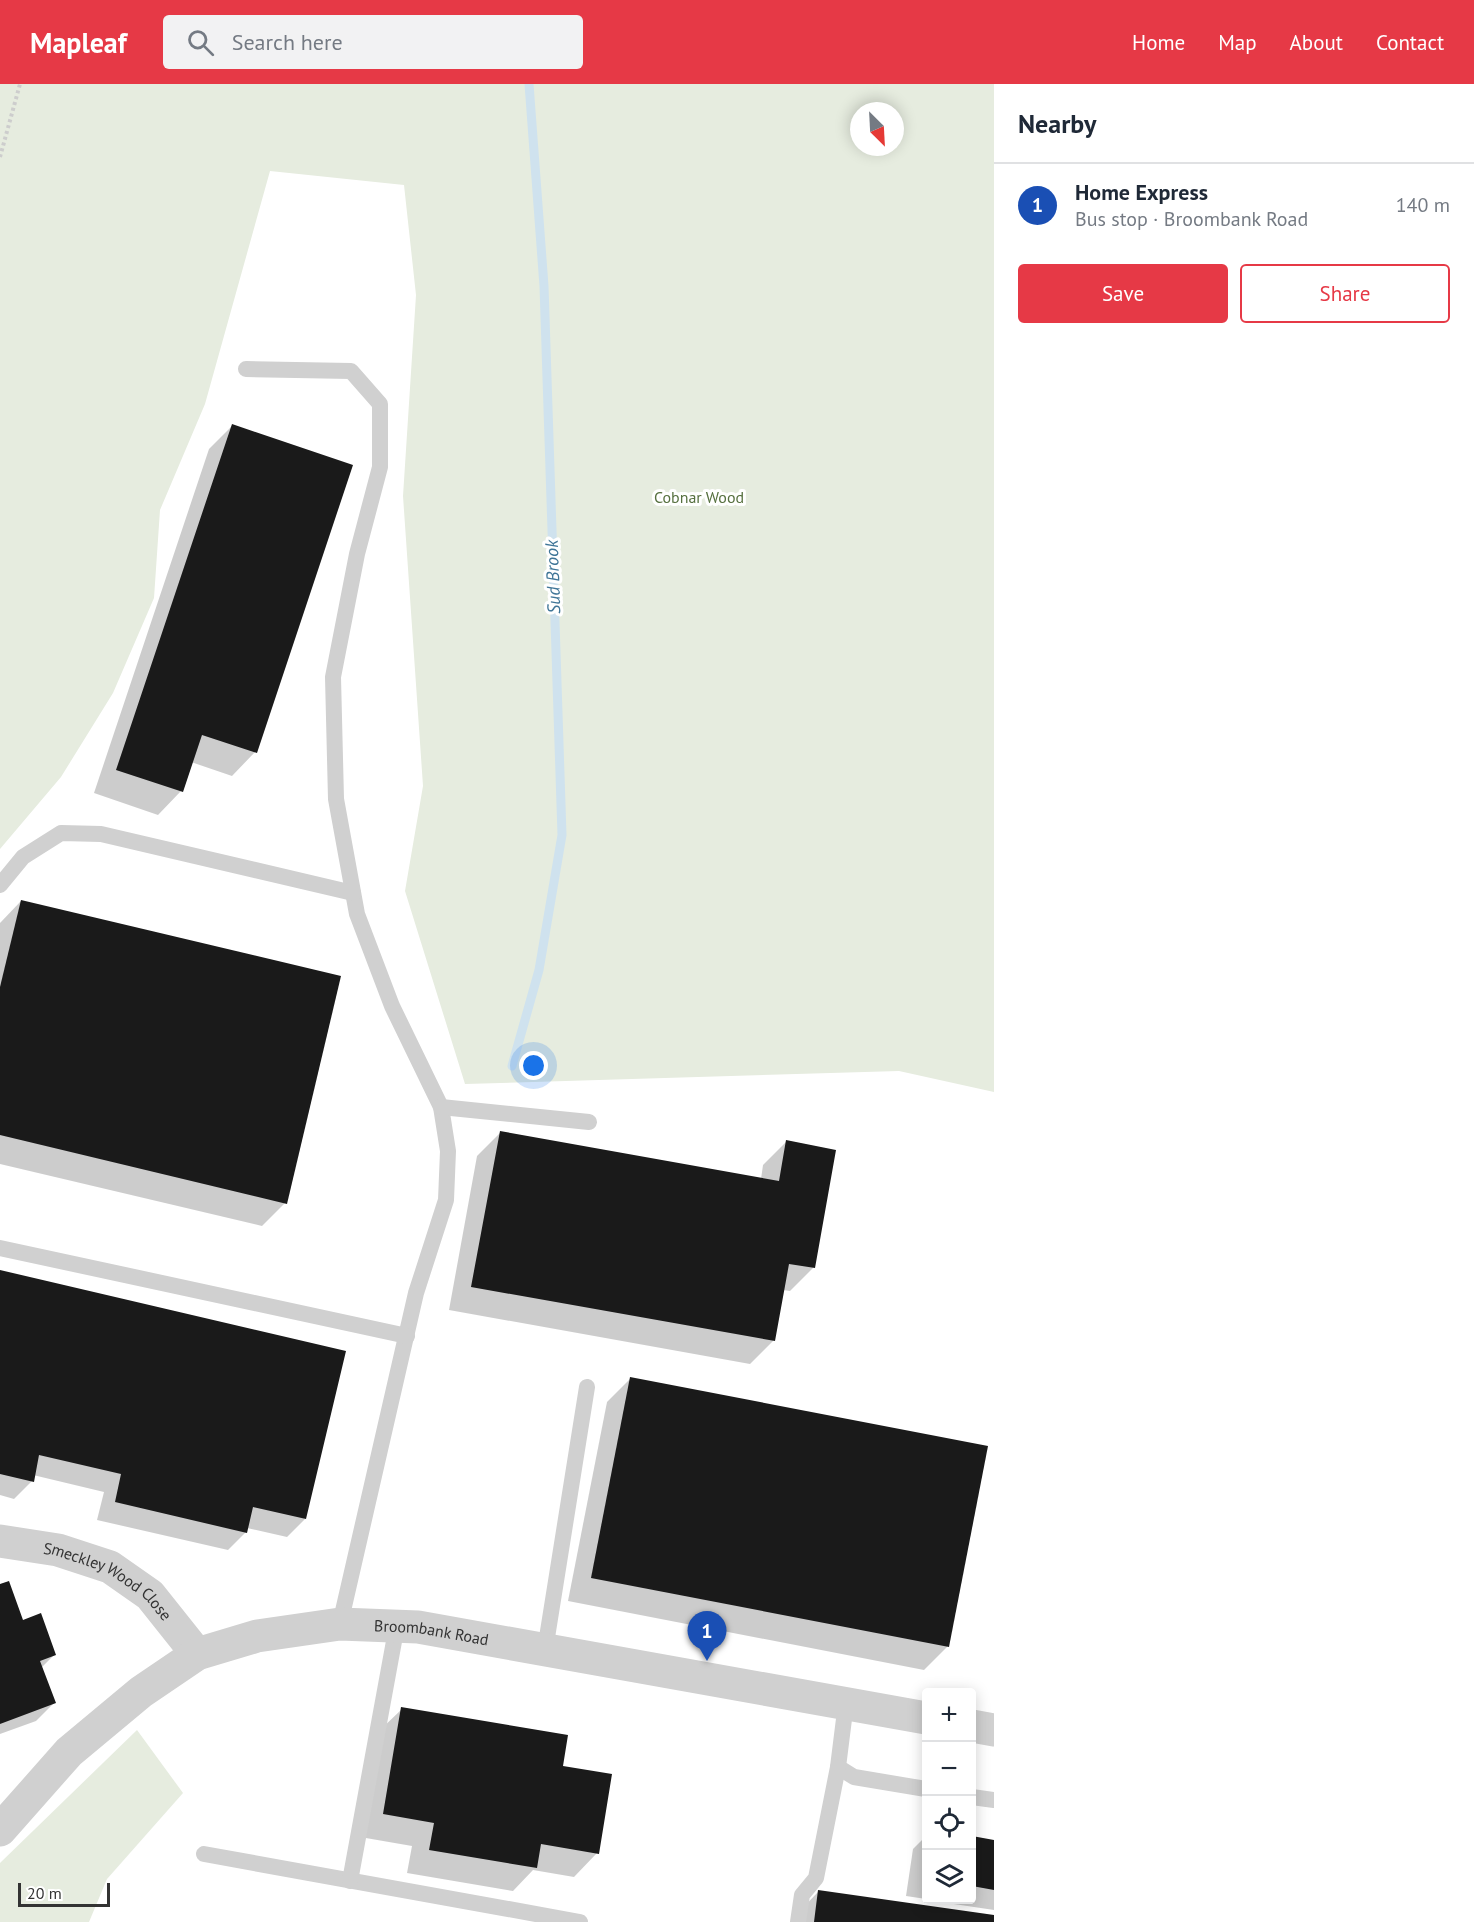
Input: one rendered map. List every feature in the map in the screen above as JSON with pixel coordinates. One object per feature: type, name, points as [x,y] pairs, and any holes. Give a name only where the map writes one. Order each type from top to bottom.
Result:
[{"type":"street","name":"Smeckley Wood Close","points":[[0,1541],[58,1550],[110,1567],[150,1595],[197,1654]]},
{"type":"street","name":"Broombank Road","points":[[0,1830],[69,1752],[141,1692],[197,1654],[257,1636],[340,1624],[418,1627],[922,1717]]},
{"type":"street","points":[[976,1727],[994,1730]]},
{"type":"lane","points":[[246,369],[351,371],[380,404],[380,467],[357,554],[333,677],[336,799],[357,915],[392,1006],[441,1107],[448,1151],[446,1200],[416,1293],[340,1624]]},
{"type":"lane","points":[[0,885],[23,857],[61,833],[101,834],[353,893]]},
{"type":"lane","points":[[441,1107],[589,1122]]},
{"type":"lane","points":[[0,1248],[407,1336]]},
{"type":"lane","points":[[545,1650],[587,1387]]},
{"type":"lane","points":[[350,1881],[397,1625]]},
{"type":"lane","points":[[798,1922],[802,1895],[816,1878],[838,1767],[846,1703]]},
{"type":"lane","points":[[838,1767],[854,1777],[922,1788]]},
{"type":"lane","points":[[976,1798],[994,1800]]},
{"type":"lane","points":[[204,1854],[580,1922]]},
{"type":"path","points":[[0,157],[20,84]]},
{"type":"green space","name":"Cobnar Wood","points":[[0,84],[994,84],[994,1092],[899,1071],[465,1084],[405,891],[423,786],[403,496],[416,295],[404,185],[270,171],[205,404],[160,510],[154,598],[113,693],[61,777],[0,849]]},
{"type":"green space","points":[[137,1730],[183,1793],[107,1879],[89,1922],[0,1922],[0,1863]]},
{"type":"building","points":[[232,424],[353,465],[257,753],[202,735],[183,792],[116,770]]},
{"type":"building","points":[[21,900],[341,976],[287,1204],[0,1135],[0,987]]},
{"type":"building","points":[[500,1131],[779,1181],[786,1140],[836,1150],[815,1268],[789,1264],[775,1341],[471,1287]]},
{"type":"building","points":[[0,1270],[346,1351],[306,1519],[253,1507],[247,1533],[115,1502],[121,1474],[39,1455],[34,1482],[0,1474]]},
{"type":"building","points":[[630,1377],[988,1446],[949,1647],[591,1578]]},
{"type":"building","points":[[9,1581],[23,1620],[41,1613],[56,1655],[40,1661],[56,1703],[0,1724],[0,1584]]},
{"type":"building","points":[[401,1707],[568,1735],[563,1766],[612,1774],[599,1854],[541,1844],[537,1868],[429,1850],[434,1823],[383,1814]]},
{"type":"building","points":[[976,1837],[994,1840],[994,1890],[976,1887]]},
{"type":"building","points":[[818,1890],[994,1915],[994,1922],[814,1922]]},
{"type":"waterway","name":"Sud Brook","points":[[512,1066],[539,970],[562,835],[544,286],[529,84]]},
{"type":"place","name":"Home Express","points":[[707,1661]]}]
